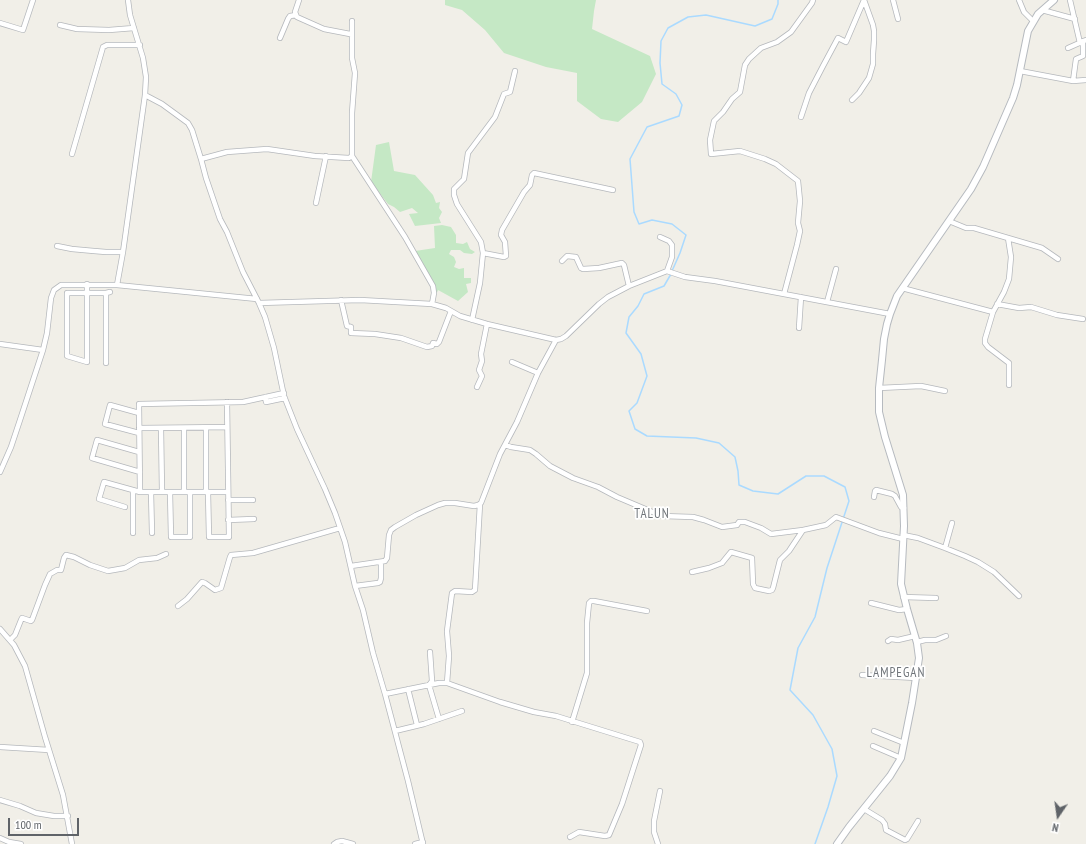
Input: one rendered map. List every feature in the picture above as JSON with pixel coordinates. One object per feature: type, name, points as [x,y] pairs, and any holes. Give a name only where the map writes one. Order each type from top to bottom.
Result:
[{"type":"main road","points":[[838,844],[901,758],[919,658],[916,639],[903,597],[900,580],[904,500],[888,450],[879,412],[879,388],[884,339],[890,314],[902,288],[977,180],[1013,98],[1027,35],[1033,21],[1042,10],[1054,0]]},
{"type":"street","points":[[0,23],[23,30],[33,0]]},
{"type":"street","points":[[117,285],[145,95],[146,77],[140,46],[130,15],[128,0]]},
{"type":"street","points":[[299,0],[295,12],[298,18],[324,29],[352,35]]},
{"type":"street","points":[[784,294],[800,231],[798,223],[800,201],[798,181],[776,164],[740,151],[711,154],[710,140],[714,121],[740,92],[745,65],[749,59],[761,48],[776,42],[791,32],[813,0]]},
{"type":"street","points":[[852,100],[859,93],[869,78],[873,64],[874,31],[864,0]]},
{"type":"street","points":[[801,117],[822,66],[838,38],[846,42],[864,0]]},
{"type":"street","points":[[893,0],[898,19]]},
{"type":"street","points":[[1019,0],[1024,12],[1033,21]]},
{"type":"street","points":[[1070,0],[1083,41],[1083,56],[1076,60],[1073,81]]},
{"type":"street","points":[[1042,10],[1075,19]]},
{"type":"street","points":[[280,38],[290,16],[296,15]]},
{"type":"street","points":[[352,21],[352,58],[355,78],[352,114],[352,156],[405,237],[433,286],[435,291],[432,304]]},
{"type":"street","points":[[60,25],[77,29],[109,30],[134,28]]},
{"type":"street","points":[[1068,48],[1083,41]]},
{"type":"street","points":[[72,154],[103,47],[107,45],[140,46]]},
{"type":"street","points":[[472,320],[480,283],[483,253],[481,242],[457,204],[454,190],[464,178],[468,153],[494,119],[505,93],[510,91],[515,71]]},
{"type":"street","points":[[1020,71],[1073,81],[1086,80]]},
{"type":"street","points":[[145,95],[162,104],[188,123],[192,130],[220,219],[227,232],[243,272],[265,317],[273,343],[285,398],[297,429],[335,513],[351,566],[423,843],[415,844]]},
{"type":"street","points":[[201,159],[227,152],[267,149],[349,158],[352,156]]},
{"type":"street","points":[[316,203],[326,156]]},
{"type":"street","points":[[483,253],[504,257],[506,256],[505,242],[501,235],[502,230],[524,192],[530,185],[532,175],[534,173],[613,190]]},
{"type":"street","points":[[949,221],[966,228],[974,228],[1042,248],[1058,259]]},
{"type":"street","points":[[660,237],[669,240],[672,245],[672,257],[669,271]]},
{"type":"street","points":[[1008,238],[1011,257],[1009,279],[993,312],[985,342],[988,347],[1008,363],[1009,385]]},
{"type":"street","points":[[57,246],[79,250],[123,252]]},
{"type":"street","points":[[562,261],[567,256],[576,257],[581,268],[583,269],[599,268],[622,263],[624,264],[629,286]]},
{"type":"street","points":[[826,302],[836,269]]},
{"type":"street","points":[[0,472],[11,447],[43,350],[54,290],[61,284],[117,285],[258,301],[341,300],[432,304],[446,308],[460,316],[472,320],[556,340],[561,339],[569,333],[603,301],[629,286],[669,271],[685,277],[715,281],[890,314]]},
{"type":"street","points":[[87,284],[87,293],[87,362],[67,356],[67,293],[87,293],[108,292],[106,363]]},
{"type":"street","points":[[902,288],[993,312]]},
{"type":"street","points":[[799,328],[801,297]]},
{"type":"street","points":[[341,300],[347,326],[350,327],[351,333],[375,334],[401,338],[427,348],[432,346],[433,343],[437,344],[439,342],[451,311]]},
{"type":"street","points":[[997,304],[1019,308],[1031,307],[1057,315],[1083,319]]},
{"type":"street","points":[[477,387],[482,376],[479,370],[482,361],[481,354],[487,324]]},
{"type":"street","points":[[448,683],[449,656],[447,630],[452,593],[455,591],[472,592],[475,590],[480,504],[538,373],[556,340]]},
{"type":"street","points":[[0,344],[43,350]]},
{"type":"street","points":[[512,362],[538,373]]},
{"type":"street","points":[[879,388],[921,386],[945,390]]},
{"type":"street","points":[[140,492],[139,404],[243,402],[284,393]]},
{"type":"street","points":[[264,397],[266,402],[285,398]]},
{"type":"street","points":[[206,428],[209,537],[228,537],[227,402]]},
{"type":"street","points":[[139,413],[110,405],[105,424],[139,431],[161,428],[227,427]]},
{"type":"street","points":[[161,428],[162,492]]},
{"type":"street","points":[[170,492],[170,537],[190,537],[184,428]]},
{"type":"street","points":[[139,452],[97,440],[92,458],[140,472]]},
{"type":"street","points":[[505,445],[530,450],[550,466],[573,478],[598,487],[662,516],[693,517],[722,526],[737,525],[740,522],[745,522],[772,534],[821,526],[835,518],[840,518],[879,533],[903,537],[945,548],[987,567],[1019,596]]},
{"type":"street","points":[[126,507],[99,499],[104,482],[140,492],[228,492]]},
{"type":"street","points":[[874,498],[874,491],[876,490],[892,494],[895,496],[901,507],[904,508]]},
{"type":"street","points":[[133,491],[133,533]]},
{"type":"street","points":[[151,492],[152,533]]},
{"type":"street","points":[[228,500],[253,500]]},
{"type":"street","points":[[351,566],[385,561],[387,558],[389,535],[392,529],[431,508],[445,503],[474,506],[480,504]]},
{"type":"street","points":[[228,520],[254,519]]},
{"type":"street","points":[[945,548],[952,523]]},
{"type":"street","points":[[178,606],[187,599],[202,582],[205,582],[218,590],[222,587],[231,556],[255,553],[340,528]]},
{"type":"street","points":[[692,572],[722,563],[731,552],[751,558],[753,586],[770,591],[773,588],[780,560],[789,551],[802,530]]},
{"type":"street","points":[[10,640],[15,635],[22,618],[32,620],[50,574],[56,570],[61,570],[66,555],[108,571],[124,568],[139,560],[157,558],[166,554]]},
{"type":"street","points":[[355,586],[380,582],[381,562]]},
{"type":"street","points":[[903,597],[936,598]]},
{"type":"street","points":[[572,722],[587,673],[587,623],[589,603],[594,601],[647,611]]},
{"type":"street","points":[[871,603],[897,610],[907,609]]},
{"type":"street","points":[[0,629],[14,645],[25,666],[63,795],[72,844]]},
{"type":"street","points":[[888,641],[891,639],[939,639],[946,636]]},
{"type":"street","points":[[430,652],[432,680],[429,685],[439,719]]},
{"type":"street","points":[[862,675],[916,678]]},
{"type":"street","points":[[385,694],[439,683],[448,683],[500,702],[534,712],[556,716],[639,741],[641,744],[622,804],[609,835],[605,836],[581,832],[570,836]]},
{"type":"street","points":[[408,689],[418,725]]},
{"type":"street","points":[[395,731],[462,711]]},
{"type":"street","points":[[874,731],[904,743]]},
{"type":"street","points":[[873,746],[901,758]]},
{"type":"street","points":[[0,747],[49,750]]},
{"type":"street","points":[[658,844],[654,832],[654,821],[660,791]]},
{"type":"street","points":[[0,800],[36,813],[54,816],[68,816]]},
{"type":"street","points":[[864,810],[882,820],[885,824],[886,830],[905,840],[918,821]]},
{"type":"street","points":[[0,838],[9,842],[21,844]]},
{"type":"street","points":[[334,844],[342,841],[353,844]]},
{"type":"green space","points":[[445,0],[596,0],[592,29],[650,56],[656,74],[642,102],[618,122],[601,119],[577,101],[577,73],[546,67],[504,53],[485,30],[462,10],[445,5]]},
{"type":"green space","points":[[389,142],[394,171],[415,175],[433,195],[436,203],[440,202],[439,208],[442,212],[439,218],[441,223],[415,226],[409,214],[418,213],[412,208],[400,212],[388,204],[371,182],[376,145]]},
{"type":"green space","points":[[442,225],[451,227],[456,235],[456,243],[463,244],[467,242],[470,249],[475,252],[472,254],[464,253],[460,250],[451,250],[449,254],[454,257],[456,262],[454,267],[459,269],[464,268],[464,278],[471,278],[471,283],[466,284],[468,292],[458,301],[438,290],[436,295],[415,251],[435,248],[434,226]]},
{"type":"waterway","points":[[672,271],[686,235],[672,224],[652,220],[639,224],[634,212],[630,159],[647,127],[679,116],[682,105],[676,94],[662,84],[660,63],[661,41],[668,28],[688,17],[706,15],[755,26],[772,19],[778,4],[778,0]]},
{"type":"waterway","points":[[671,274],[664,286],[644,294],[638,306],[629,317],[626,333],[641,354],[647,376],[637,403],[629,411],[635,429],[647,436],[696,438],[719,443],[735,457],[739,485],[753,491],[778,494],[806,476],[824,476],[845,487],[849,501],[827,568],[815,617],[798,648],[790,690],[813,715],[832,749],[837,776],[815,844]]},
{"type":"district","name":"TALUN","points":[[652,514]]},
{"type":"district","name":"LAMPEGAN","points":[[896,673]]}]
